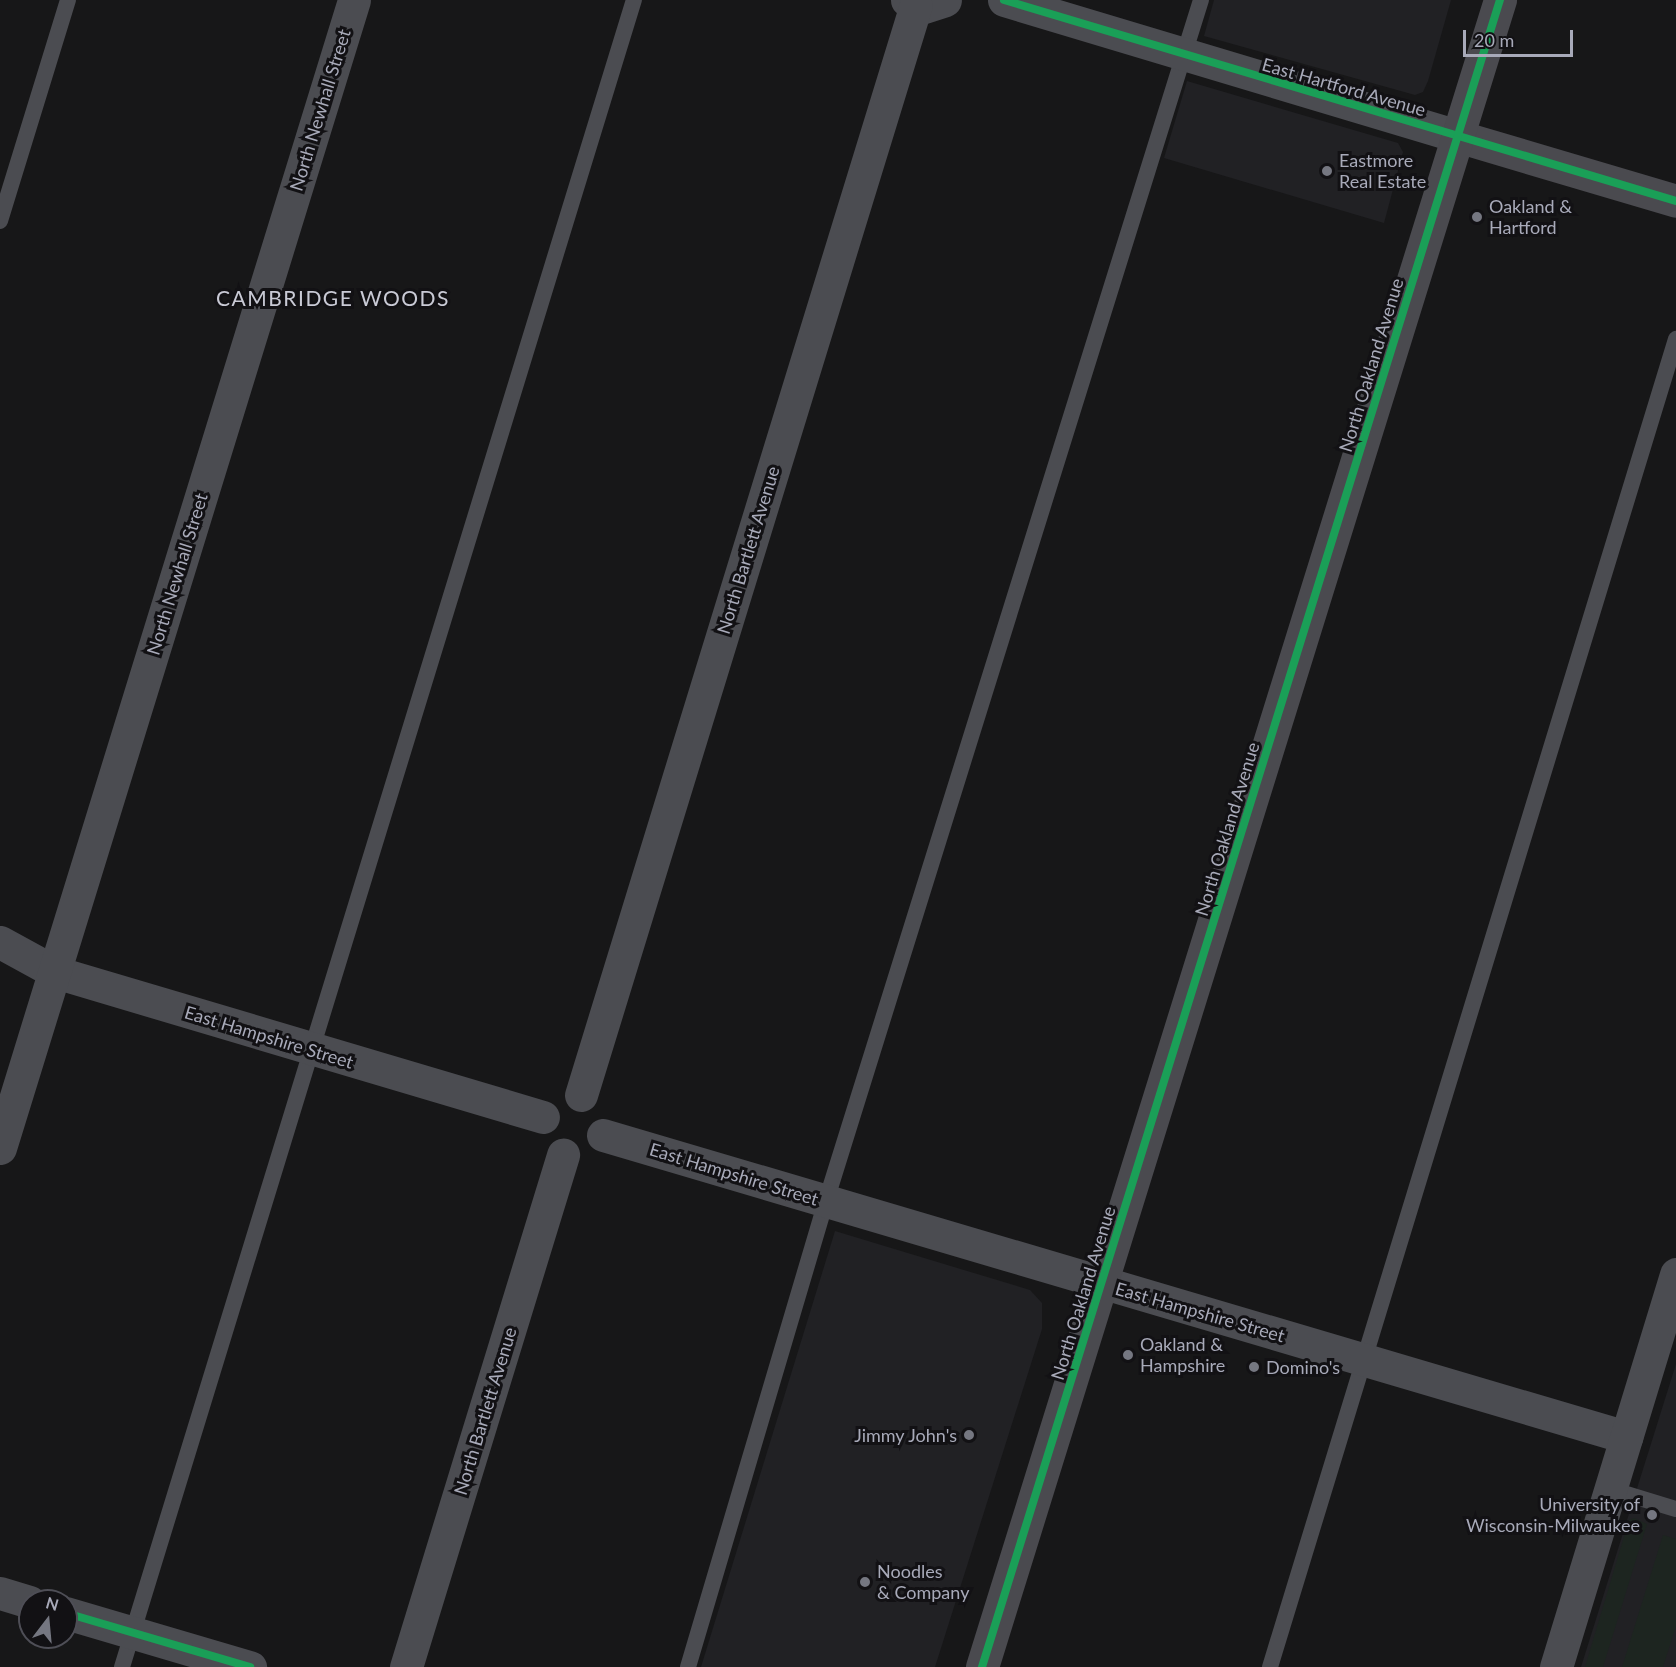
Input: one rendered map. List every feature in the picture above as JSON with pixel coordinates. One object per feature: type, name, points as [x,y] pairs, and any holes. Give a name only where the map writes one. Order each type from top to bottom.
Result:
[{"type":"main road","name":"North Oakland Avenue","points":[[982,1667],[1500,0]]},
{"type":"main road","name":"East Hartford Avenue","points":[[1457,136],[1676,201]]},
{"type":"street","name":"North Newhall Street","points":[[0,1148],[354,0]]},
{"type":"street","name":"East Hartford Avenue","points":[[1004,0],[1457,136]]},
{"type":"street","name":"North Bartlett Avenue","points":[[580,1095],[923,2]]},
{"type":"street","name":"East Hampshire Street","points":[[0,942],[55,972],[543,1117]]},
{"type":"street","points":[[580,1095],[591,1100],[602,1113],[603,1134],[591,1151],[576,1156],[563,1155],[546,1142],[543,1117],[558,1098],[580,1095]]},
{"type":"street","name":"East Hampshire Street","points":[[603,1134],[1626,1437]]},
{"type":"street","name":"North Bartlett Avenue","points":[[406,1667],[563,1155]]},
{"type":"street","points":[[1556,1667],[1676,1274]]},
{"type":"street","points":[[0,1593],[18,1598]]},
{"type":"street","points":[[78,1617],[250,1667]]},
{"type":"lane","points":[[0,221],[68,0]]},
{"type":"lane","points":[[122,1667],[314,1050],[634,0]]},
{"type":"lane","points":[[687,1667],[826,1201],[1201,0]]},
{"type":"lane","points":[[1270,1667],[1676,339]]},
{"type":"lane","points":[[1610,1489],[1676,1509]]},
{"type":"shaded area","points":[[1214,0],[1451,0],[1428,81],[1423,92],[1415,95],[1204,36]]},
{"type":"shaded area","points":[[1187,81],[1398,143],[1403,152],[1384,223],[1164,158]]},
{"type":"shaded area","points":[[835,1231],[1030,1290],[1042,1303],[1042,1329],[935,1667],[701,1667]]},
{"type":"shaded area","name":"University of Wisconsin-Milwaukee","points":[[1676,1364],[1676,1667],[1581,1667]]},
{"type":"shaded area","points":[[1634,1518],[1647,1524],[1603,1667],[1585,1667],[1629,1520]]},
{"type":"shaded area","points":[[1663,1535],[1676,1539],[1676,1626],[1663,1667],[1622,1667]]},
{"type":"cycle path","points":[[1004,0],[1676,201]]},
{"type":"cycle path","points":[[982,1667],[1500,0]]},
{"type":"cycle path","points":[[78,1617],[250,1667]]},
{"type":"place","name":"Eastmore Real Estate","points":[[1327,171]]},
{"type":"place","name":"Oakland & Hartford","points":[[1477,217]]},
{"type":"place","name":"Oakland & Hampshire","points":[[1128,1355]]},
{"type":"place","name":"Domino's","points":[[1254,1367]]},
{"type":"place","name":"Jimmy John's","points":[[969,1435]]},
{"type":"place","name":"University of Wisconsin-Milwaukee","points":[[1652,1515]]},
{"type":"place","name":"Noodles & Company","points":[[865,1582]]},
{"type":"district","name":"CAMBRIDGE WOODS","points":[[333,298]]}]
